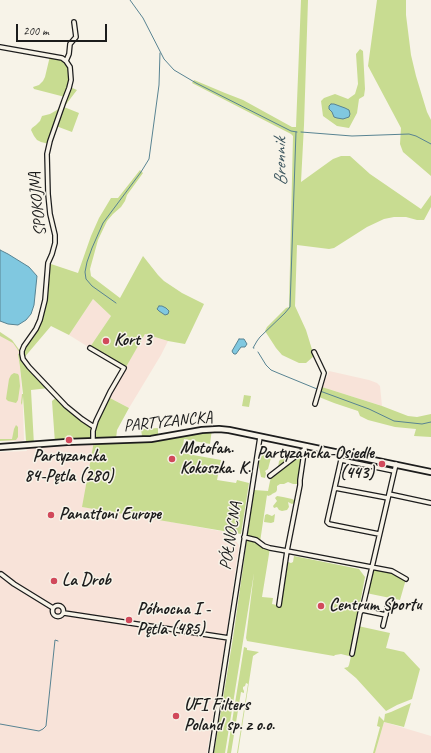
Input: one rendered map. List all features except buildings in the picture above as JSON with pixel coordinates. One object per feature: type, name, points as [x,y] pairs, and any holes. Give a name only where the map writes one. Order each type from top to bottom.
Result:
[{"type":"main road","name":"PARTYZANCKA","points":[[0,447],[151,439],[212,429],[228,430],[305,448],[396,464],[431,472]]},
{"type":"street","points":[[0,47],[59,57],[66,61],[69,54],[70,44],[76,37],[74,22]]},
{"type":"street","name":"SPOKOJNA","points":[[66,61],[70,67],[70,85],[50,141],[47,156],[49,210],[55,236],[55,243],[48,263],[45,300],[40,320],[22,351],[23,359],[29,367],[63,403],[77,416],[94,427]]},
{"type":"street","points":[[90,348],[124,368],[94,427],[93,441]]},
{"type":"street","points":[[314,352],[324,373],[315,404]]},
{"type":"street","name":"PÓŁNOCNA","points":[[211,753],[260,437]]},
{"type":"street","points":[[270,476],[305,448]]},
{"type":"street","points":[[279,605],[305,448]]},
{"type":"street","points":[[379,534],[329,524],[327,522],[341,460],[394,471]]},
{"type":"street","points":[[352,654],[360,613],[362,610],[396,464]]},
{"type":"street","points":[[335,488],[431,503]]},
{"type":"street","points":[[244,537],[254,539],[270,548],[392,572],[406,579]]},
{"type":"street","points":[[1,574],[14,584],[53,608],[56,616],[60,616],[64,612]]},
{"type":"street","points":[[383,626],[388,605]]},
{"type":"street","points":[[53,608],[56,606],[61,606],[64,609],[64,612]]},
{"type":"street","points":[[362,610],[386,615]]},
{"type":"street","points":[[64,612],[229,638]]},
{"type":"shaded area","points":[[93,299],[111,316],[90,348],[69,335]]},
{"type":"shaded area","points":[[0,332],[12,340],[20,351],[18,355],[23,408],[24,440],[21,441],[0,441]]},
{"type":"shaded area","points":[[145,334],[168,341],[129,408],[108,397]]},
{"type":"shaded area","points":[[329,371],[377,383],[380,386],[382,406],[322,387],[324,378],[327,377]]},
{"type":"shaded area","points":[[94,441],[83,507],[236,534],[235,540],[239,545],[207,753],[0,753],[0,452],[27,451],[24,445]]},
{"type":"shaded area","points":[[384,722],[431,736],[431,753],[375,753]]},
{"type":"green space","points":[[301,0],[308,0],[301,182],[333,159],[341,156],[350,156],[370,174],[421,209],[431,195],[431,207],[424,220],[406,217],[384,219],[367,227],[334,248],[329,249],[297,245],[295,306],[306,330],[314,356],[306,363],[299,363],[282,355],[265,331],[267,327],[286,308],[289,307],[293,136],[192,83],[194,80],[243,100],[292,127],[296,127]]},
{"type":"green space","points":[[377,0],[406,0],[406,15],[411,55],[427,112],[431,120],[431,176],[403,152],[400,144],[401,128],[368,66]]},
{"type":"green space","points":[[360,49],[363,51],[364,96],[359,99],[357,113],[349,128],[337,126],[323,116],[321,101],[324,98],[335,94],[348,99],[355,94],[358,84],[356,54]]},
{"type":"green space","points":[[50,56],[62,58],[70,67],[70,87],[77,90],[64,107],[79,113],[72,132],[56,126],[49,144],[37,140],[31,130],[40,121],[42,116],[57,110],[63,103],[65,97],[34,89],[33,87],[39,85],[43,81]]},
{"type":"green space","points":[[140,170],[143,173],[127,195],[121,207],[107,221],[98,240],[90,269],[91,276],[120,298],[143,256],[164,281],[182,293],[204,304],[185,344],[168,341],[145,334],[124,368],[90,347],[111,316],[93,299],[69,335],[51,326],[23,359],[49,388],[31,390],[34,445],[24,445],[26,441],[23,396],[22,405],[21,403],[23,394],[18,354],[20,353],[13,343],[0,336],[0,332],[12,340],[20,352],[22,351],[42,316],[48,263],[78,273],[91,236],[99,218],[111,198],[118,198]]},
{"type":"green space","points":[[14,373],[18,374],[19,376],[20,386],[18,400],[16,403],[6,399],[9,379]]},
{"type":"green space","points":[[322,387],[408,416],[417,417],[431,414],[431,437],[414,436],[416,429],[395,427],[368,420],[360,416],[358,411],[319,397]]},
{"type":"green space","points":[[244,395],[251,396],[249,407],[242,406]]},
{"type":"green space","points":[[57,397],[94,427],[108,397],[129,408],[117,430],[116,439],[151,439],[212,429],[210,444],[184,439],[182,453],[221,460],[217,480],[236,483],[237,480],[249,483],[241,534],[82,507],[94,441],[55,443],[52,401]]},
{"type":"green space","points":[[16,425],[18,427],[18,437],[16,440],[0,441],[0,439],[12,439]]},
{"type":"green space","points":[[158,428],[158,435],[142,436],[141,429]]},
{"type":"green space","points":[[262,452],[272,454],[268,469],[265,471],[265,478],[261,477],[259,467]]},
{"type":"green space","name":"Centrum Sportu","points":[[303,452],[297,484],[288,482],[280,484],[277,486],[276,492],[268,496],[267,495],[260,542],[270,548],[262,597],[273,598],[272,604],[281,606],[288,562],[293,562],[294,556],[359,569],[365,577],[350,653],[349,656],[341,654],[334,656],[247,641],[246,638],[254,573],[225,753],[214,753],[233,638],[254,490],[268,491],[272,476]]},
{"type":"green space","points":[[285,455],[292,455],[278,468],[279,461]]},
{"type":"green space","points":[[277,496],[292,499],[294,500],[294,503],[292,504],[288,502],[289,507],[287,510],[282,511],[277,507],[274,508],[273,506],[277,501],[275,498]]},
{"type":"green space","points":[[267,514],[272,516],[275,514],[274,522],[264,522],[265,515]]},
{"type":"green space","points":[[372,568],[392,571],[406,579],[400,600],[366,593]]},
{"type":"green space","name":"Centrum Sportu","points":[[358,626],[390,633],[386,648],[404,652],[420,669],[412,699],[386,711],[356,678],[344,668],[348,667],[349,665]]},
{"type":"green space","points":[[244,647],[247,648],[247,650],[259,652],[253,656],[238,753],[248,684],[246,683],[243,687],[244,693],[241,692],[231,753],[227,753]]},
{"type":"green space","points":[[411,703],[404,727],[384,722],[375,753],[373,753],[380,727],[377,726],[379,716],[384,721],[385,714]]},
{"type":"water","points":[[331,104],[349,110],[349,117],[343,119],[334,117],[329,109]]},
{"type":"water","points":[[0,250],[29,267],[37,276],[34,305],[31,314],[26,320],[18,325],[0,321]]},
{"type":"water","points":[[159,306],[166,308],[169,311],[168,314],[165,315],[159,311],[157,309]]},
{"type":"water","points":[[239,339],[244,339],[247,344],[245,347],[241,347],[236,354],[234,354],[232,351]]},
{"type":"waterway","name":"Brennik","points":[[130,0],[143,18],[164,59],[174,70],[196,83],[291,131],[297,132]]},
{"type":"waterway","points":[[116,303],[92,286],[86,279],[85,272],[92,248],[103,223],[149,159],[159,85],[160,53]]},
{"type":"waterway","name":"Brennik","points":[[254,348],[260,337],[290,307],[296,132]]},
{"type":"waterway","points":[[301,132],[352,136],[409,134],[431,144]]},
{"type":"waterway","name":"Brennik","points":[[258,352],[271,370],[317,389]]},
{"type":"waterway","name":"Brennik","points":[[320,391],[369,409],[394,421],[422,424],[431,422]]},
{"type":"waterway","points":[[0,724],[39,731],[46,726],[55,640],[58,641]]},
{"type":"place","name":"Kort 3","points":[[106,341]]},
{"type":"place","name":"Partyzancka 84-Pętla (280)","points":[[69,440]]},
{"type":"place","name":"Motofan. Kokoszka. K.","points":[[172,459]]},
{"type":"place","name":"Partyzancka-Osiedle (443)","points":[[382,464]]},
{"type":"place","name":"Panattoni Europe","points":[[51,515]]},
{"type":"place","name":"La Drob","points":[[54,581]]},
{"type":"place","name":"Centrum Sportu","points":[[321,606]]},
{"type":"place","name":"Północna I - Pętla (485)","points":[[129,620]]},
{"type":"place","name":"UFI Filters Poland sp. z o.o.","points":[[176,716]]}]
